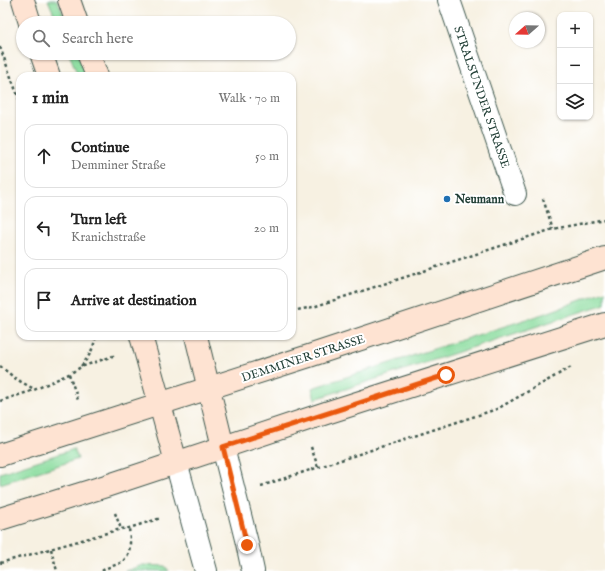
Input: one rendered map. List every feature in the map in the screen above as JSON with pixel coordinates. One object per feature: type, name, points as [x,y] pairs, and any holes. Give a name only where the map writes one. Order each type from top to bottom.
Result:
[{"type":"main road","points":[[23,0],[28,16]]},
{"type":"main road","points":[[69,0],[75,16]]},
{"type":"main road","points":[[43,60],[48,72]]},
{"type":"main road","points":[[91,60],[95,72]]},
{"type":"main road","name":"DEMMINER STRASSE","points":[[0,456],[605,258]]},
{"type":"main road","points":[[0,519],[88,492],[326,413],[605,324]]},
{"type":"main road","points":[[142,340],[176,462]]},
{"type":"main road","points":[[197,340],[223,447]]},
{"type":"street","name":"STRALSUNDER STRASSE","points":[[449,0],[515,194]]},
{"type":"street","points":[[223,447],[253,571]]},
{"type":"street","points":[[176,462],[206,571]]},
{"type":"path","points":[[0,47],[16,91]]},
{"type":"path","points":[[296,310],[312,307],[553,229],[605,219]]},
{"type":"path","points":[[0,401],[34,390],[81,367],[89,357],[95,340]]},
{"type":"path","points":[[235,494],[497,409],[579,362]]},
{"type":"path","points":[[0,366],[16,379],[34,390]]},
{"type":"path","points":[[0,563],[129,528],[189,509]]},
{"type":"path","points":[[102,571],[121,562],[128,555],[131,544],[129,528]]},
{"type":"path","points":[[51,549],[57,571]]},
{"type":"green space","points":[[48,0],[57,0],[64,16],[55,16]]},
{"type":"green space","points":[[72,60],[80,60],[85,72],[76,72]]},
{"type":"green space","points":[[605,291],[605,304],[315,399],[312,388],[549,312]]},
{"type":"green space","points":[[74,449],[78,459],[0,484],[0,473]]},
{"type":"green space","points":[[143,565],[165,566],[169,571],[125,571]]},
{"type":"place","name":"Neumann","points":[[447,199]]},
{"type":"route","points":[[247,545],[223,447],[446,375]]}]
